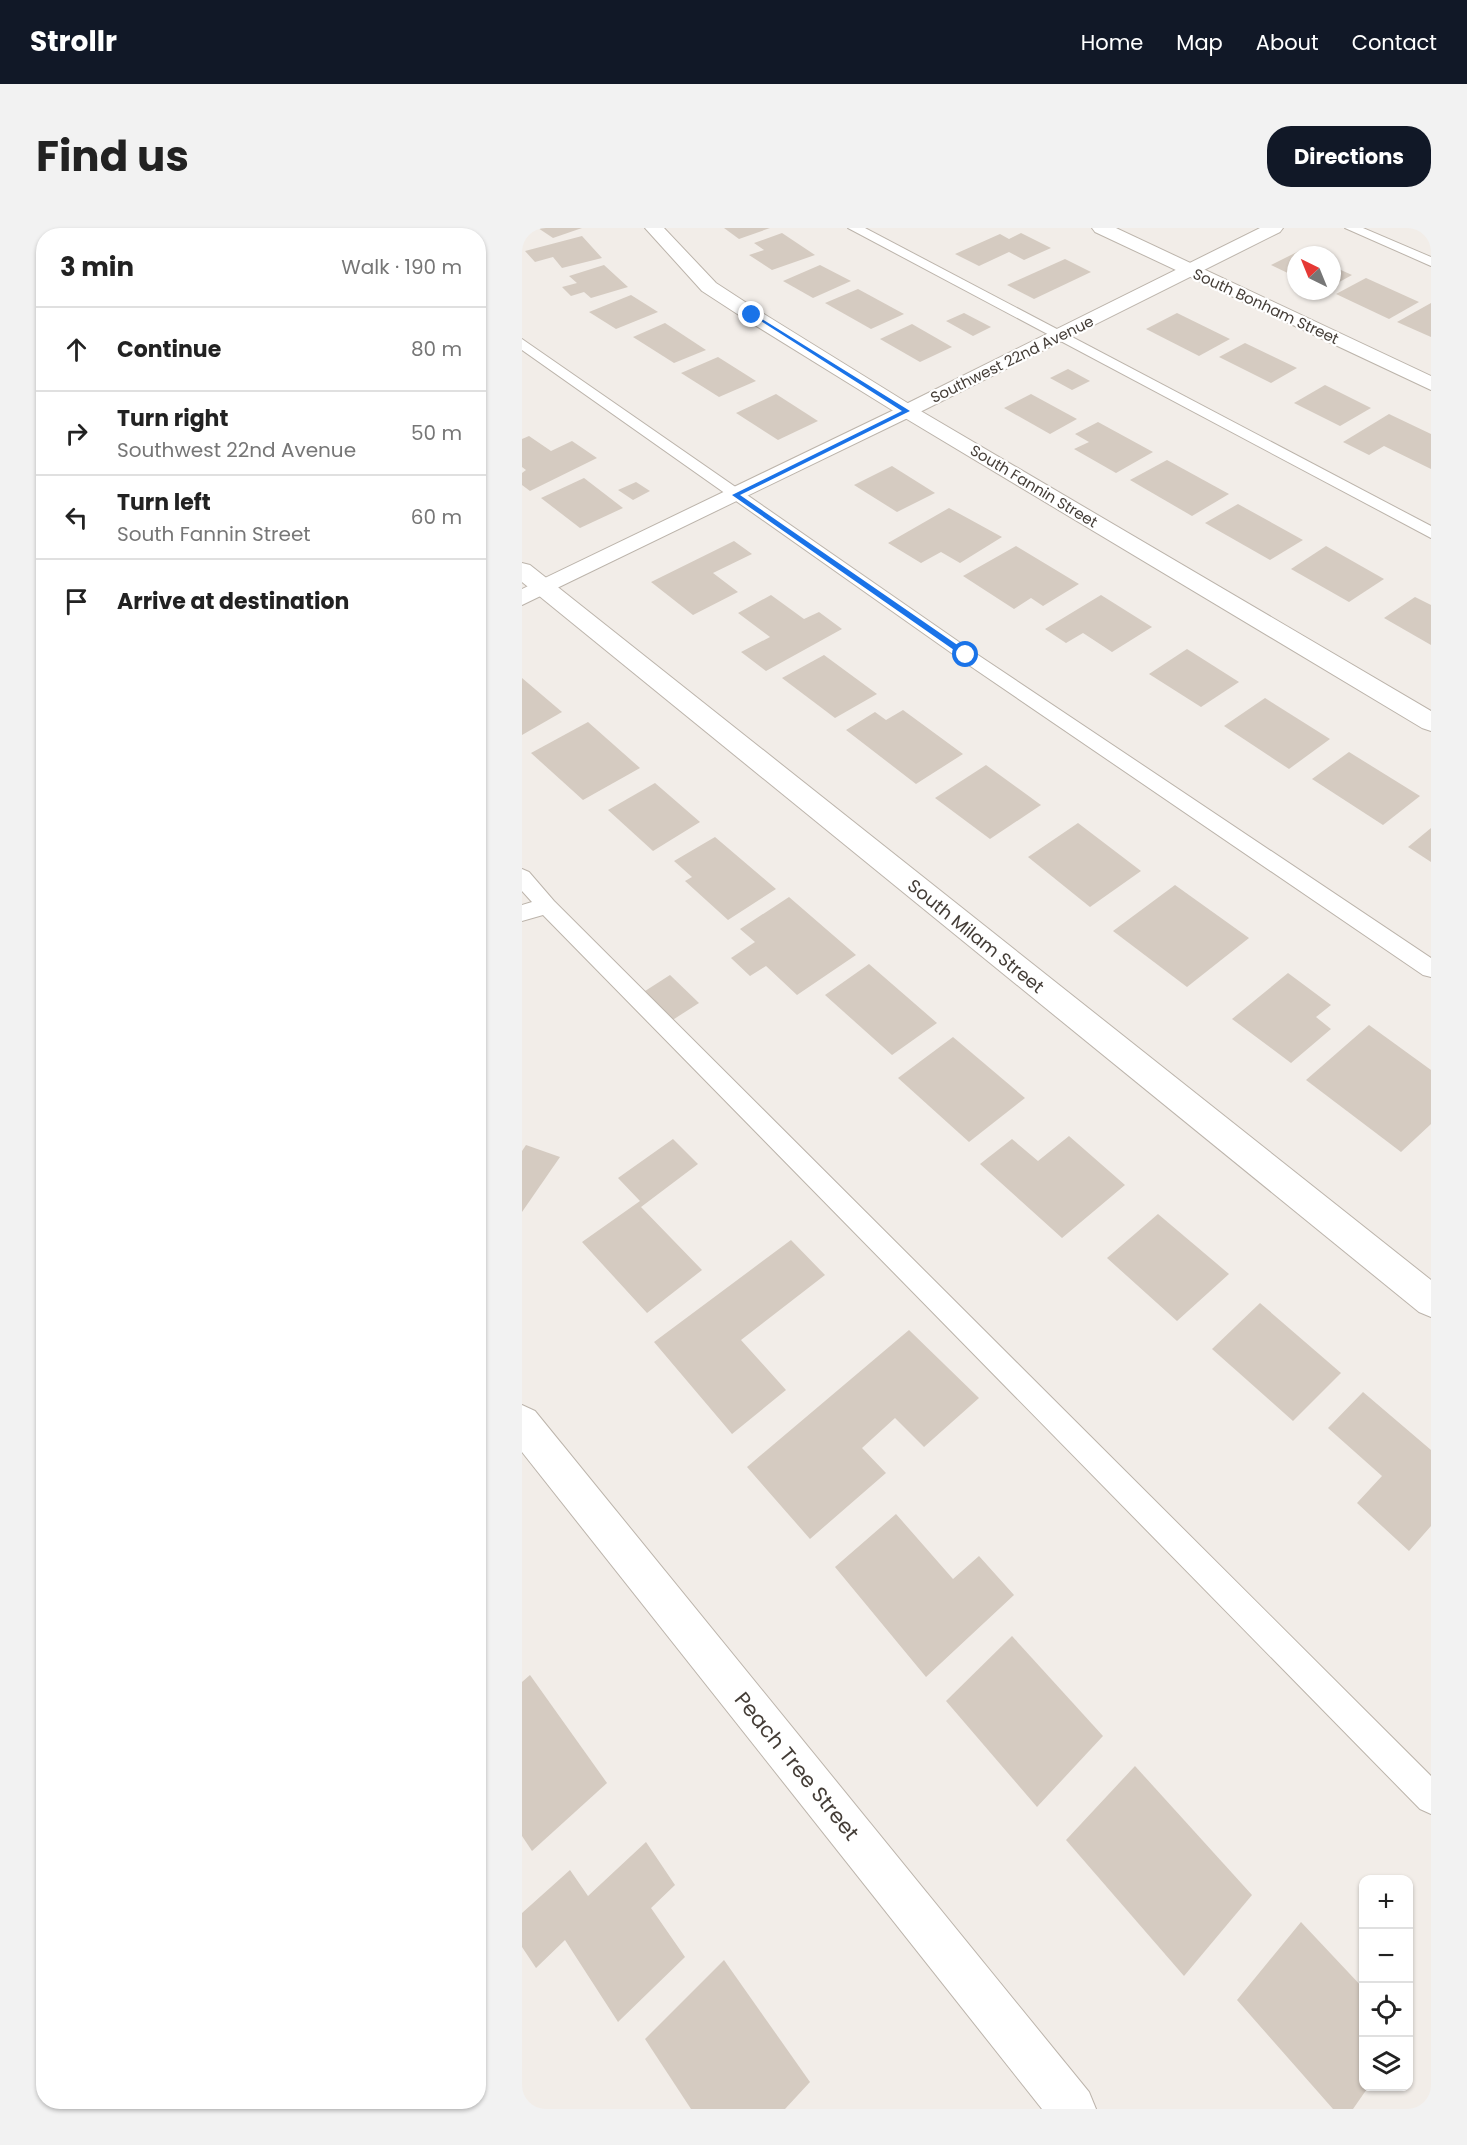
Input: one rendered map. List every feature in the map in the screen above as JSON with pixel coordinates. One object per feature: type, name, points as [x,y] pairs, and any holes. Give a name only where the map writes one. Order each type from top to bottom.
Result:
[{"type":"street","name":"South Fannin Street","points":[[654,228],[710,287],[907,411],[1431,722]]},
{"type":"street","name":"South Bonham Street","points":[[1101,228],[1431,384]]},
{"type":"street","name":"Southwest 22nd Avenue","points":[[529,585],[735,495],[1274,228]]},
{"type":"street","name":"South Milam Street","points":[[529,585],[1431,1301]]},
{"type":"street","name":"Peach Tree Street","points":[[522,1423],[1072,2109]]},
{"type":"lane","points":[[855,228],[1431,533]]},
{"type":"lane","points":[[1352,228],[1431,262]]},
{"type":"lane","points":[[522,343],[735,495],[1431,969]]},
{"type":"lane","points":[[522,877],[534,910],[1431,1798]]},
{"type":"building","points":[[538,228],[582,228],[553,238]]},
{"type":"building","points":[[724,228],[770,228],[739,239]]},
{"type":"building","points":[[782,233],[815,255],[772,270],[749,255],[764,250],[754,243]]},
{"type":"building","points":[[1021,233],[1051,248],[1024,260],[1009,252],[979,266],[955,254],[1000,234],[1009,239]]},
{"type":"building","points":[[582,236],[602,258],[562,268],[553,257],[535,262],[525,251]]},
{"type":"building","points":[[1287,257],[1287,273],[1271,265]]},
{"type":"building","points":[[1065,259],[1091,272],[1034,299],[1007,285]]},
{"type":"building","points":[[604,265],[628,287],[591,298],[584,292],[571,296],[562,287],[577,283],[569,276]]},
{"type":"building","points":[[820,265],[851,281],[813,298],[783,281]]},
{"type":"building","points":[[1341,270],[1352,275],[1341,281]]},
{"type":"building","points":[[1366,278],[1419,302],[1389,319],[1341,296],[1341,291]]},
{"type":"building","points":[[858,289],[904,314],[871,329],[825,303]]},
{"type":"building","points":[[631,295],[658,312],[616,329],[589,312]]},
{"type":"building","points":[[1431,303],[1431,337],[1397,322]]},
{"type":"building","points":[[964,313],[991,327],[973,336],[946,321]]},
{"type":"building","points":[[1177,313],[1230,339],[1199,356],[1146,329]]},
{"type":"building","points":[[665,323],[706,350],[674,363],[633,337]]},
{"type":"building","points":[[912,324],[952,347],[920,362],[880,339]]},
{"type":"building","points":[[1245,343],[1297,368],[1271,383],[1219,357]]},
{"type":"building","points":[[718,357],[756,381],[719,397],[681,373]]},
{"type":"building","points":[[1068,369],[1090,381],[1072,390],[1050,378]]},
{"type":"building","points":[[1325,385],[1371,408],[1340,426],[1294,403]]},
{"type":"building","points":[[776,394],[818,421],[778,440],[736,413]]},
{"type":"building","points":[[1031,394],[1077,419],[1050,434],[1004,408]]},
{"type":"building","points":[[1389,414],[1431,434],[1431,469],[1384,446],[1369,455],[1343,442]]},
{"type":"building","points":[[1098,422],[1153,452],[1116,473],[1074,449],[1089,442],[1075,434]]},
{"type":"building","points":[[529,436],[551,451],[572,441],[597,458],[530,491],[522,485],[522,473],[526,470],[522,467],[522,439]]},
{"type":"building","points":[[1167,460],[1229,494],[1192,516],[1130,480]]},
{"type":"building","points":[[892,466],[935,493],[897,512],[854,485]]},
{"type":"building","points":[[584,478],[623,508],[580,528],[541,498]]},
{"type":"building","points":[[636,482],[650,491],[633,500],[618,490]]},
{"type":"building","points":[[1238,504],[1303,540],[1270,560],[1205,523]]},
{"type":"building","points":[[949,508],[1002,537],[960,563],[941,552],[921,563],[888,543]]},
{"type":"building","points":[[734,541],[752,554],[713,573],[738,592],[693,615],[651,582]]},
{"type":"building","points":[[1016,546],[1079,584],[1043,606],[1031,598],[1014,609],[963,576]]},
{"type":"building","points":[[1326,546],[1384,579],[1349,602],[1291,569]]},
{"type":"building","points":[[771,595],[804,619],[819,612],[842,629],[766,671],[741,652],[770,637],[738,613]]},
{"type":"building","points":[[1101,595],[1152,627],[1112,652],[1083,633],[1066,643],[1045,629]]},
{"type":"building","points":[[1415,597],[1431,605],[1431,645],[1384,618]]},
{"type":"building","points":[[1187,649],[1239,682],[1201,707],[1149,674]]},
{"type":"building","points":[[824,655],[877,694],[835,718],[782,678]]},
{"type":"building","points":[[522,678],[562,712],[522,735]]},
{"type":"building","points":[[1265,698],[1330,739],[1289,769],[1224,726]]},
{"type":"building","points":[[903,710],[963,754],[916,784],[846,730],[875,712],[886,720]]},
{"type":"building","points":[[588,722],[640,768],[583,800],[531,753]]},
{"type":"building","points":[[1349,752],[1420,796],[1383,825],[1312,779]]},
{"type":"building","points":[[986,765],[1041,805],[990,839],[935,798]]},
{"type":"building","points":[[655,783],[700,822],[653,851],[608,810]]},
{"type":"building","points":[[1078,823],[1141,871],[1090,907],[1028,857]]},
{"type":"building","points":[[1431,828],[1431,862],[1408,847]]},
{"type":"building","points":[[715,837],[776,889],[728,920],[685,881],[692,877],[674,861]]},
{"type":"building","points":[[1175,885],[1249,938],[1187,987],[1113,931]]},
{"type":"building","points":[[789,897],[856,955],[797,995],[766,966],[750,976],[731,958],[755,942],[740,929]]},
{"type":"building","points":[[869,964],[937,1023],[892,1055],[825,995]]},
{"type":"building","points":[[1288,973],[1331,1005],[1316,1017],[1331,1029],[1291,1063],[1232,1019]]},
{"type":"building","points":[[670,975],[699,1003],[671,1021],[642,993]]},
{"type":"building","points":[[1369,1025],[1431,1070],[1431,1124],[1401,1152],[1306,1080]]},
{"type":"building","points":[[953,1037],[1025,1098],[969,1142],[898,1078]]},
{"type":"building","points":[[1069,1136],[1125,1185],[1062,1238],[980,1164],[1012,1139],[1038,1161]]},
{"type":"building","points":[[673,1139],[698,1164],[641,1207],[702,1270],[647,1313],[582,1242],[640,1201],[618,1178]]},
{"type":"building","points":[[526,1145],[560,1157],[522,1212],[522,1151]]},
{"type":"building","points":[[1158,1214],[1229,1274],[1177,1321],[1107,1258]]},
{"type":"building","points":[[791,1240],[825,1275],[741,1340],[786,1390],[732,1434],[654,1342]]},
{"type":"building","points":[[1260,1303],[1341,1373],[1293,1421],[1212,1349]]},
{"type":"building","points":[[909,1330],[979,1398],[924,1447],[895,1418],[862,1448],[886,1473],[810,1539],[747,1467]]},
{"type":"building","points":[[1363,1392],[1431,1450],[1431,1526],[1409,1551],[1357,1503],[1382,1476],[1328,1428]]},
{"type":"building","points":[[896,1514],[953,1579],[979,1556],[1014,1595],[926,1677],[835,1567]]},
{"type":"building","points":[[1012,1636],[1103,1736],[1037,1807],[946,1701]]},
{"type":"building","points":[[530,1675],[607,1783],[532,1851],[522,1836],[522,1682]]},
{"type":"building","points":[[1135,1766],[1252,1895],[1184,1976],[1066,1840]]},
{"type":"building","points":[[646,1842],[675,1885],[651,1908],[685,1957],[618,2022],[565,1940],[536,1968],[522,1947],[522,1913],[570,1870],[588,1896]]},
{"type":"building","points":[[1301,1922],[1359,1984],[1359,2091],[1366,2091],[1353,2109],[1333,2109],[1237,2000]]},
{"type":"building","points":[[724,1960],[810,2082],[785,2109],[691,2109],[645,2039]]},
{"type":"route","points":[[752,315],[907,411],[735,495],[966,655]]}]
